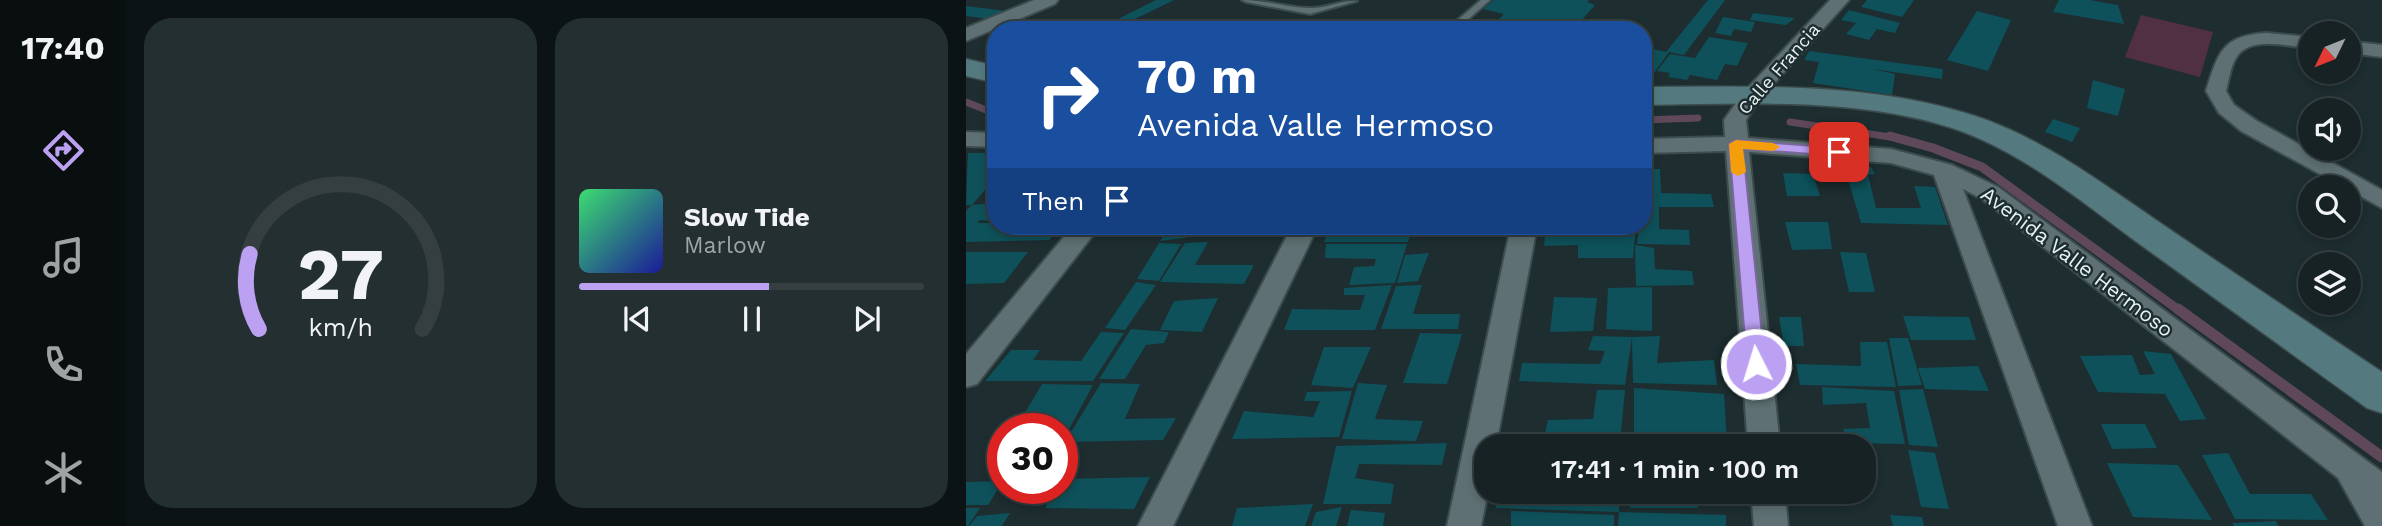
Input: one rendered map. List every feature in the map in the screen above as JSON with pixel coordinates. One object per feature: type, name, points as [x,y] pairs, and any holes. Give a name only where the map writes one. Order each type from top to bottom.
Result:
[{"type":"street","points":[[999,21],[1049,0]]},
{"type":"street","name":"Calle Francia","points":[[1763,434],[1735,120],[1751,96],[1840,0]]},
{"type":"street","points":[[966,35],[987,26]]},
{"type":"street","points":[[2298,42],[2269,39],[2245,41],[2229,52],[2216,90],[2226,109],[2249,126],[2382,200]]},
{"type":"street","points":[[2361,49],[2382,51]]},
{"type":"street","points":[[966,67],[987,73]]},
{"type":"street","points":[[1652,96],[1751,96],[1872,104],[1947,117],[2016,144],[2066,175],[2382,395]]},
{"type":"street","points":[[966,139],[987,140]]},
{"type":"street","name":"Avenida Valle Hermoso","points":[[1652,146],[1736,144],[1891,156],[1944,170],[1990,193],[2382,492]]},
{"type":"street","points":[[1944,170],[2075,526]]},
{"type":"street","points":[[966,375],[1080,235]]},
{"type":"street","points":[[1155,526],[1301,235]]},
{"type":"street","points":[[1464,526],[1522,235]]},
{"type":"street","points":[[2345,465],[2382,522]]},
{"type":"street","points":[[1769,504],[1771,526]]},
{"type":"lane","points":[[1246,0],[1310,11],[1353,1]]},
{"type":"lane","points":[[1461,21],[1486,0]]},
{"type":"shaded area","points":[[2141,15],[2213,32],[2200,77],[2125,57]]},
{"type":"building","points":[[1156,0],[1174,0],[1131,21],[1114,21]]},
{"type":"building","points":[[1494,0],[1589,0],[1587,2],[1595,5],[1581,21],[1497,21],[1504,14],[1483,9]]},
{"type":"building","points":[[1708,0],[1725,0],[1684,55],[1669,52],[1652,76],[1652,50],[1666,52]]},
{"type":"building","points":[[1867,0],[1914,0],[1902,17],[1861,7]]},
{"type":"building","points":[[2059,0],[2090,0],[2118,5],[2124,24],[2053,12]]},
{"type":"building","points":[[966,6],[1006,11],[989,19],[966,16]]},
{"type":"building","points":[[1849,10],[1900,23],[1895,33],[1877,29],[1869,40],[1846,34],[1856,23],[1841,20]]},
{"type":"building","points":[[1977,11],[2011,20],[1988,71],[1947,60]]},
{"type":"building","points":[[1753,13],[1795,18],[1786,25],[1750,20]]},
{"type":"building","points":[[1723,17],[1755,22],[1751,32],[1734,29],[1731,36],[1715,33]]},
{"type":"building","points":[[1709,37],[1748,43],[1737,66],[1725,64],[1717,80],[1690,75],[1687,80],[1668,77],[1670,73],[1657,71],[1670,54],[1695,58]]},
{"type":"building","points":[[1809,51],[1943,69],[1942,79],[1872,69],[1895,74],[1892,95],[1813,83],[1819,62],[1804,60]]},
{"type":"building","points":[[2093,80],[2125,89],[2118,116],[2087,108]]},
{"type":"building","points":[[2053,119],[2080,128],[2072,142],[2045,132]]},
{"type":"building","points":[[968,153],[987,153],[987,188],[972,205],[966,205]]},
{"type":"building","points":[[1844,166],[1871,167],[1875,174],[1868,175],[1876,208],[1921,208],[1914,186],[1935,187],[1948,225],[1861,223]]},
{"type":"building","points":[[1652,169],[1660,169],[1661,193],[1711,194],[1714,207],[1659,207],[1659,229],[1689,230],[1690,245],[1637,244],[1638,235],[1652,235]]},
{"type":"building","points":[[1783,173],[1813,174],[1820,196],[1787,196]]},
{"type":"building","points":[[987,204],[987,220],[980,220],[977,223],[987,223],[987,235],[1053,235],[1049,240],[966,242],[966,211],[972,205]]},
{"type":"building","points":[[1785,222],[1828,222],[1832,249],[1792,250]]},
{"type":"building","points":[[1164,235],[1187,235],[1185,238],[1160,241]]},
{"type":"building","points":[[1327,235],[1410,235],[1408,242],[1324,242]]},
{"type":"building","points":[[1545,235],[1635,235],[1633,258],[1578,258],[1578,245],[1544,246]]},
{"type":"building","points":[[1208,242],[1195,265],[1254,265],[1244,284],[1160,282],[1185,243]]},
{"type":"building","points":[[1159,243],[1181,244],[1159,281],[1137,279]]},
{"type":"building","points":[[1326,244],[1407,244],[1395,283],[1349,285],[1354,267],[1374,266],[1376,259],[1325,258]]},
{"type":"building","points":[[1635,245],[1654,248],[1655,269],[1692,271],[1694,285],[1636,286]]},
{"type":"building","points":[[966,252],[1028,252],[1004,283],[966,284]]},
{"type":"building","points":[[1840,252],[1866,253],[1875,292],[1849,292]]},
{"type":"building","points":[[1429,253],[1418,281],[1397,283],[1405,255]]},
{"type":"building","points":[[1136,282],[1156,285],[1125,330],[1105,328]]},
{"type":"building","points":[[1392,285],[1375,330],[1284,330],[1292,309],[1360,310],[1365,295],[1344,295],[1344,288]]},
{"type":"building","points":[[1422,285],[1413,314],[1460,314],[1458,329],[1381,329],[1396,286]]},
{"type":"building","points":[[1652,287],[1652,331],[1606,329],[1608,288]]},
{"type":"building","points":[[1554,297],[1597,298],[1593,331],[1550,332]]},
{"type":"building","points":[[1218,298],[1202,332],[1160,330],[1174,301]]},
{"type":"building","points":[[1903,316],[1969,317],[1976,340],[1911,340]]},
{"type":"building","points":[[1779,317],[1801,317],[1804,346],[1784,346]]},
{"type":"building","points":[[1131,329],[1169,332],[1164,343],[1146,345],[1125,379],[1099,379]]},
{"type":"building","points":[[1101,332],[1124,333],[1093,381],[985,381],[1011,350],[1040,350],[1033,360],[1081,361]]},
{"type":"building","points":[[1420,333],[1462,334],[1447,384],[1403,383]]},
{"type":"building","points":[[1593,336],[1632,337],[1625,385],[1519,381],[1522,363],[1600,364],[1605,351],[1588,350]]},
{"type":"building","points":[[1660,336],[1657,363],[1714,360],[1717,385],[1633,383],[1632,337]]},
{"type":"building","points":[[1889,338],[1908,338],[1922,385],[1898,386]]},
{"type":"building","points":[[1860,342],[1887,342],[1896,387],[1800,385],[1796,364],[1861,366]]},
{"type":"building","points":[[1324,347],[1371,347],[1353,388],[1311,385]]},
{"type":"building","points":[[2143,351],[2171,354],[2206,419],[2180,421],[2165,394],[2098,392],[2080,356],[2132,355],[2140,375],[2155,374]]},
{"type":"building","points":[[1978,366],[1989,391],[1925,389],[1918,368]]},
{"type":"building","points":[[1101,383],[1140,384],[1125,419],[1176,418],[1163,440],[1078,442],[1078,421]]},
{"type":"building","points":[[1358,383],[1387,385],[1375,419],[1423,421],[1416,441],[1342,439]]},
{"type":"building","points":[[1042,384],[1093,385],[1078,413],[1025,413]]},
{"type":"building","points":[[1822,387],[1894,391],[1905,444],[1876,443],[1876,434],[1845,434],[1843,429],[1870,428],[1866,403],[1823,405]]},
{"type":"building","points":[[1634,388],[1724,394],[1726,434],[1634,434]]},
{"type":"building","points":[[1923,389],[1938,447],[1909,445],[1899,390]]},
{"type":"building","points":[[1597,390],[1625,390],[1621,434],[1545,434],[1548,420],[1593,419]]},
{"type":"building","points":[[1352,391],[1339,437],[1232,439],[1244,411],[1313,417],[1320,401],[1304,401],[1307,392]]},
{"type":"building","points":[[2101,424],[2145,424],[2157,448],[2112,449]]},
{"type":"building","points":[[1447,443],[1442,465],[1359,464],[1355,478],[1394,484],[1391,504],[1323,504],[1336,446]]},
{"type":"building","points":[[1908,450],[1935,453],[1949,509],[1921,507]]},
{"type":"building","points":[[2228,453],[2250,494],[2311,494],[2328,520],[2235,519],[2202,455]]},
{"type":"building","points":[[2107,463],[2178,465],[2212,520],[2133,517]]},
{"type":"building","points":[[1150,477],[1134,509],[1045,508],[1047,504],[1078,504],[1078,479]]},
{"type":"building","points":[[987,481],[988,505],[966,505],[966,482]]},
{"type":"building","points":[[1313,504],[1305,526],[1232,526],[1237,508]]},
{"type":"building","points":[[1496,504],[1619,504],[1619,512],[1496,508]]},
{"type":"building","points":[[1630,504],[1698,504],[1698,508],[1630,508]]},
{"type":"building","points":[[1342,507],[1336,526],[1311,526],[1316,512]]},
{"type":"building","points":[[966,508],[980,508],[968,526],[966,526]]},
{"type":"building","points":[[1351,510],[1385,513],[1383,526],[1347,526]]},
{"type":"building","points":[[1511,511],[1614,515],[1614,526],[1511,526]]},
{"type":"building","points":[[1619,512],[1726,515],[1726,526],[1618,526]]},
{"type":"building","points":[[1010,513],[1002,526],[969,526],[977,516]]},
{"type":"building","points":[[1890,515],[1922,517],[1924,526],[1893,526]]},
{"type":"building","points":[[2276,521],[2278,526],[2234,526],[2232,523]]},
{"type":"waterway","points":[[966,102],[987,110]]},
{"type":"waterway","points":[[1652,120],[1698,118]]},
{"type":"waterway","points":[[1790,122],[1897,138]]},
{"type":"waterway","points":[[1890,136],[1933,148],[1982,167],[2180,311]]},
{"type":"waterway","points":[[2178,309],[2382,457]]},
{"type":"slow traffic","points":[[1738,172],[1736,144],[1773,147]]},
{"type":"route","points":[[1756,364],[1736,144],[1839,152]]}]
